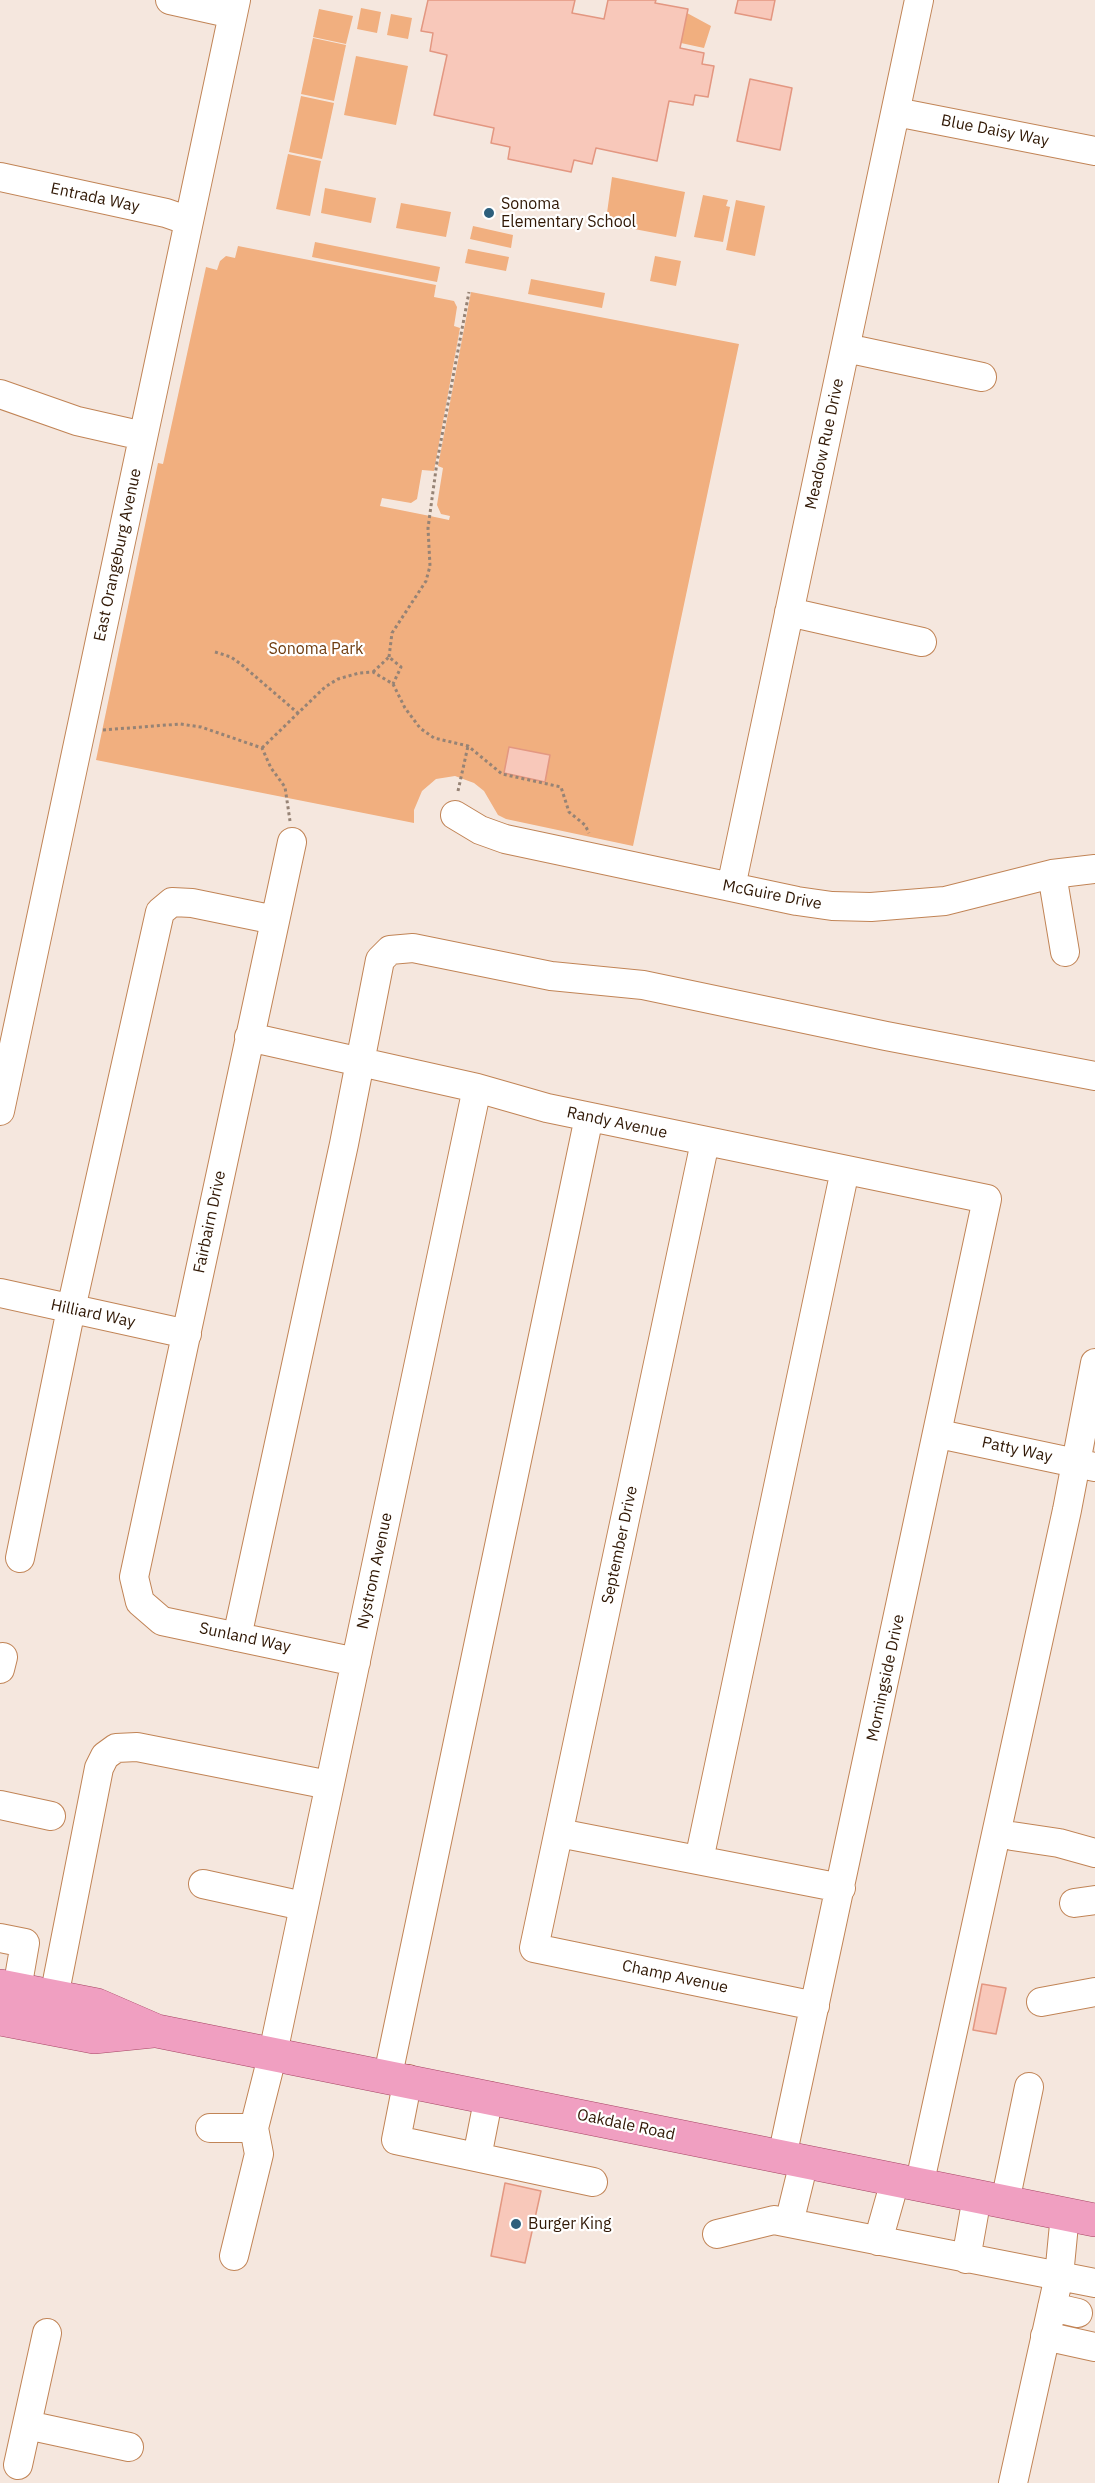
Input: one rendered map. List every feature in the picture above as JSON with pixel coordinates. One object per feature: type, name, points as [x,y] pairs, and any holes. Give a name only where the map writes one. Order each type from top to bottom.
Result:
[{"type":"main road","name":"Oakdale Road","points":[[9,1988],[97,2005],[157,2031],[398,2077],[1080,2217]]},
{"type":"main road","name":"Oakdale Road","points":[[0,2019],[94,2037],[157,2031]]},
{"type":"street","points":[[170,0],[235,7]]},
{"type":"street","name":"Meadow Rue Drive","points":[[730,888],[919,0]]},
{"type":"street","name":"East Orangeburg Avenue","points":[[0,1111],[9,1015],[81,726],[235,7]]},
{"type":"street","name":"Blue Daisy Way","points":[[896,112],[1095,151]]},
{"type":"street","name":"Entrada Way","points":[[0,177],[166,213],[189,221]]},
{"type":"street","points":[[846,348],[982,377]]},
{"type":"street","points":[[0,394],[77,421],[143,436]]},
{"type":"street","points":[[789,612],[922,642]]},
{"type":"street","name":"McGuire Drive","points":[[454,815],[480,830],[505,839],[798,902],[871,907],[945,901],[1052,874],[1095,868]]},
{"type":"street","name":"Fairbairn Drive","points":[[140,1602],[134,1577],[292,842]]},
{"type":"street","points":[[1052,874],[1065,952]]},
{"type":"street","points":[[20,1558],[70,1309],[160,912],[172,902],[192,903],[275,920]]},
{"type":"street","points":[[237,1637],[344,1144],[358,1061],[380,960],[390,950],[413,948],[551,976],[644,985],[886,1036],[1095,1076]]},
{"type":"street","name":"Randy Avenue","points":[[249,1037],[477,1088],[589,1117],[987,1199]]},
{"type":"street","name":"Nystrom Avenue","points":[[254,2128],[273,2053],[477,1088]]},
{"type":"street","points":[[589,1117],[398,2077],[396,2139],[593,2182]]},
{"type":"street","name":"September Drive","points":[[534,1948],[705,1142]]},
{"type":"street","points":[[699,1860],[845,1170]]},
{"type":"street","name":"Morningside Drive","points":[[789,2223],[793,2159],[815,2006],[939,1434],[987,1199]]},
{"type":"street","name":"Hilliard Way","points":[[0,1293],[187,1334]]},
{"type":"street","points":[[878,2241],[907,2183],[1062,1534],[1085,1465],[1095,1363]]},
{"type":"street","name":"Patty Way","points":[[939,1434],[1085,1465]]},
{"type":"street","name":"Sunland Way","points":[[140,1602],[162,1621],[356,1662]]},
{"type":"street","points":[[54,1996],[99,1768],[105,1756],[116,1748],[137,1747],[329,1785]]},
{"type":"street","points":[[0,1805],[51,1816]]},
{"type":"street","points":[[558,1833],[840,1888]]},
{"type":"street","points":[[1012,1836],[1059,1842],[1095,1853]]},
{"type":"street","points":[[203,1884],[303,1906]]},
{"type":"street","points":[[0,1938],[25,1943],[9,1988]]},
{"type":"street","name":"Champ Avenue","points":[[534,1948],[815,2006]]},
{"type":"street","points":[[1041,2002],[1095,1992]]},
{"type":"street","points":[[966,2259],[991,2200],[1029,2087]]},
{"type":"street","points":[[477,2157],[489,2096]]},
{"type":"street","points":[[210,2128],[254,2128],[259,2154],[234,2256]]},
{"type":"street","points":[[1012,2483],[1045,2336],[1065,2310],[1059,2276],[1080,2217]]},
{"type":"street","points":[[717,2234],[774,2220],[1095,2283]]},
{"type":"street","points":[[18,2464],[47,2333]]},
{"type":"street","points":[[1045,2336],[1095,2347]]},
{"type":"street","points":[[27,2426],[129,2447]]},
{"type":"path","points":[[373,672],[389,657],[393,633],[426,580],[430,566],[428,528],[437,462],[470,292]]},
{"type":"path","points":[[215,652],[231,657],[242,665],[299,714]]},
{"type":"path","points":[[389,657],[401,667],[393,684]]},
{"type":"path","points":[[262,748],[299,714],[312,698],[338,679],[373,672],[393,684],[405,708],[420,728],[434,738],[468,746],[502,774],[561,787],[569,812],[585,825],[590,833],[586,857]]},
{"type":"path","points":[[81,726],[126,730],[180,724],[231,736],[262,748],[271,768],[285,787],[292,842]]},
{"type":"path","points":[[454,815],[459,779],[468,746]]},
{"type":"green space","points":[[361,8],[381,12],[377,33],[357,29]]},
{"type":"green space","points":[[319,9],[353,16],[346,44],[313,37]]},
{"type":"green space","points":[[687,13],[711,26],[704,48],[681,43]]},
{"type":"green space","points":[[391,14],[412,18],[408,39],[387,35]]},
{"type":"green space","points":[[313,38],[346,45],[334,101],[301,94]]},
{"type":"green space","points":[[356,56],[408,66],[396,125],[344,115]]},
{"type":"green space","points":[[301,96],[334,103],[322,159],[289,152]]},
{"type":"green space","points":[[288,154],[321,161],[310,216],[276,209]]},
{"type":"green space","points":[[612,177],[685,192],[676,237],[608,224],[606,220]]},
{"type":"green space","points":[[325,188],[376,198],[371,223],[321,213]]},
{"type":"green space","points":[[703,195],[728,200],[726,206],[730,207],[723,242],[694,237]]},
{"type":"green space","points":[[736,200],[765,206],[755,256],[726,250]]},
{"type":"green space","points":[[401,203],[451,212],[446,237],[396,228]]},
{"type":"green space","points":[[473,226],[513,235],[511,248],[470,239]]},
{"type":"green space","points":[[315,242],[440,267],[437,282],[312,257]]},
{"type":"green space","name":"Sonoma Park","points":[[238,246],[436,285],[434,297],[454,301],[457,307],[454,326],[460,328],[434,471],[422,470],[417,499],[411,503],[382,498],[380,506],[449,520],[450,516],[441,514],[437,505],[443,468],[438,466],[471,292],[739,344],[633,846],[506,819],[498,815],[484,791],[474,783],[455,776],[436,779],[422,791],[414,810],[414,823],[96,760],[158,463],[163,464],[206,267],[217,270],[220,261],[226,256],[235,258]]},
{"type":"green space","points":[[468,249],[509,257],[506,271],[465,263]]},
{"type":"green space","points":[[655,256],[681,261],[676,286],[650,281]]},
{"type":"green space","points":[[531,279],[605,293],[602,308],[528,294]]},
{"type":"building","points":[[428,0],[575,0],[572,13],[604,19],[608,0],[656,0],[655,3],[688,9],[680,48],[704,53],[702,64],[714,66],[708,97],[695,95],[693,105],[669,101],[657,161],[596,148],[592,164],[574,160],[571,172],[508,159],[510,147],[491,143],[494,128],[434,115],[447,55],[430,51],[433,33],[421,31]]},
{"type":"building","points":[[738,0],[775,0],[771,20],[735,13]]},
{"type":"building","points":[[750,79],[792,88],[780,150],[737,141]]},
{"type":"building","points":[[509,747],[550,755],[545,782],[504,773]]},
{"type":"building","points":[[982,1984],[1006,1988],[996,2034],[973,2030]]},
{"type":"building","name":"Burger King","points":[[505,2183],[541,2191],[525,2263],[491,2256]]},
{"type":"place","name":"Sonoma Elementary School","points":[[489,213]]},
{"type":"place","name":"Burger King","points":[[516,2224]]}]
